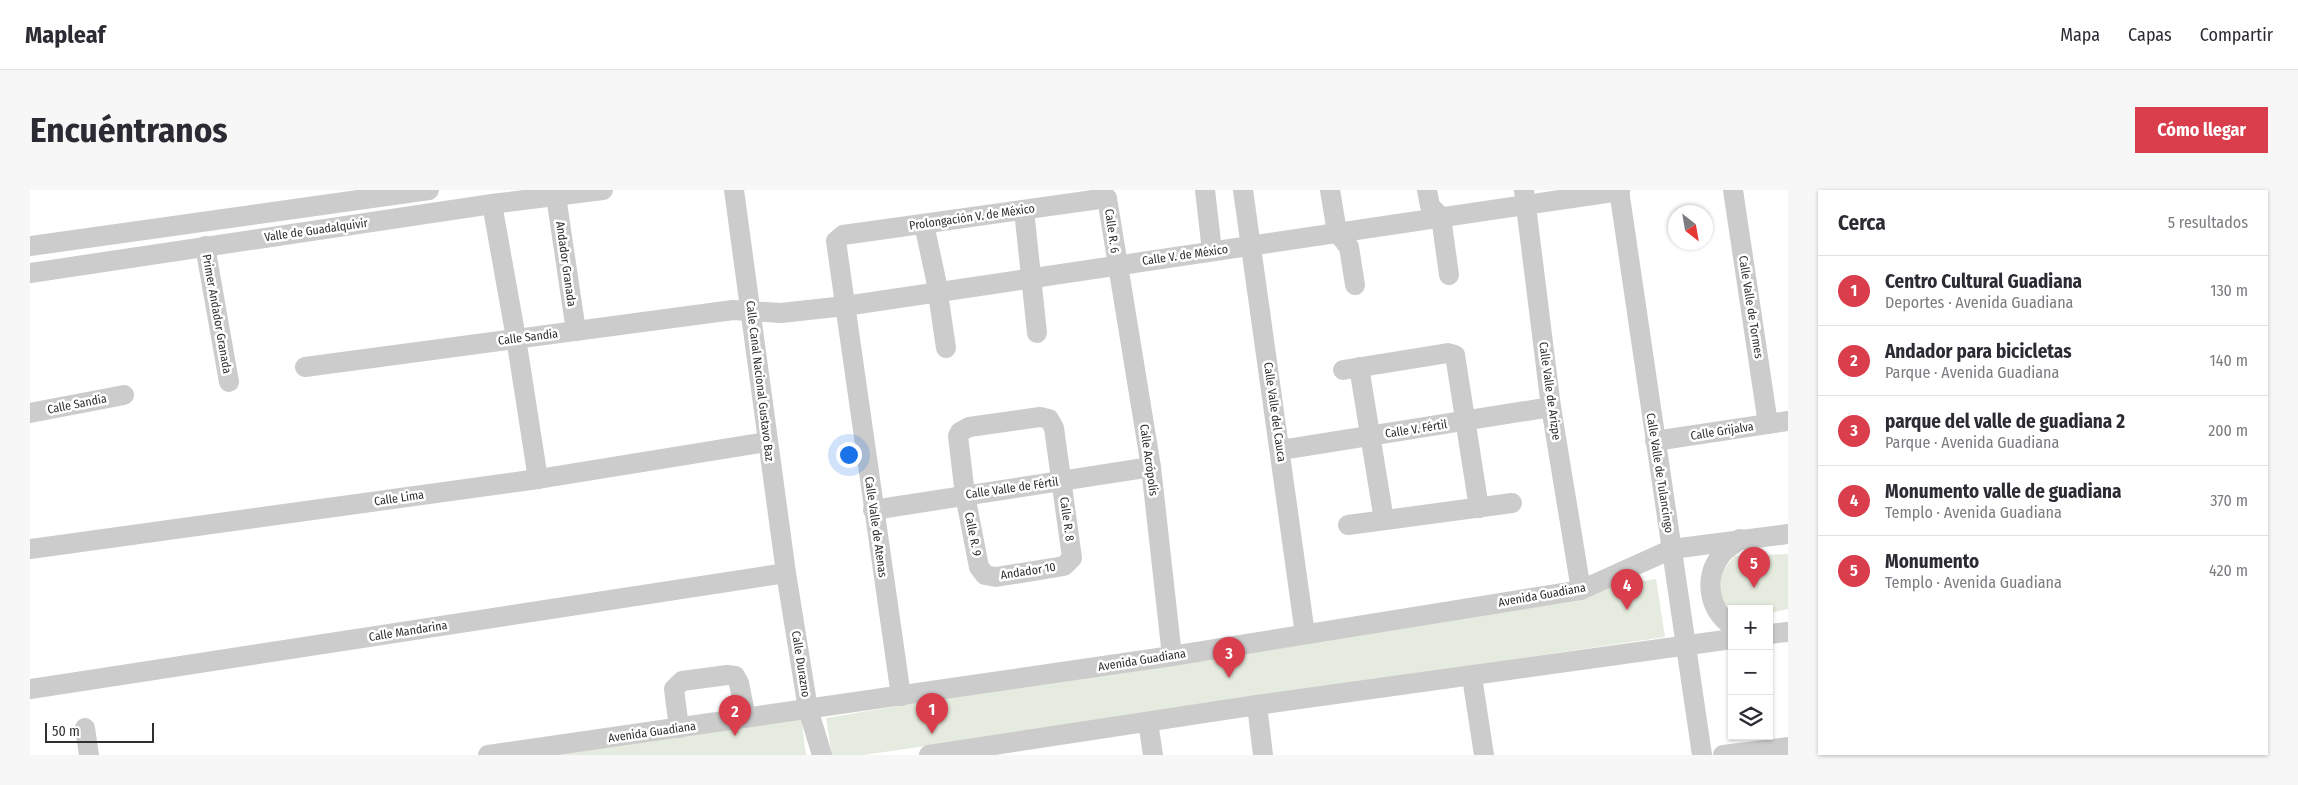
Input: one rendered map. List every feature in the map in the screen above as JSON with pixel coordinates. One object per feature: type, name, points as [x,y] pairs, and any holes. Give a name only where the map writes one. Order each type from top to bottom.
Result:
[{"type":"street","name":"Valle de Guadalquivir","points":[[30,246],[429,190]]},
{"type":"street","name":"Valle de Guadalquivir","points":[[30,273],[492,204],[603,190]]},
{"type":"street","name":"Calle Canal Nacional Gustavo Baz","points":[[734,190],[786,573]]},
{"type":"street","points":[[1205,190],[1212,251]]},
{"type":"street","name":"Calle Valle del Cauca","points":[[1243,190],[1305,634]]},
{"type":"street","points":[[1330,190],[1337,232],[1348,244],[1355,285]]},
{"type":"street","points":[[1427,190],[1430,206],[1441,217],[1449,275]]},
{"type":"street","name":"Calle V. de México","points":[[751,312],[781,313],[846,306],[1441,217],[1525,197],[1619,190]]},
{"type":"street","name":"Calle Valle de Tulancingo","points":[[1619,190],[1702,755]]},
{"type":"street","name":"Calle Valle de Tormes","points":[[1733,190],[1778,423]]},
{"type":"street","name":"Andador Granada","points":[[556,196],[576,331]]},
{"type":"street","name":"Calle Valle de Arizpe","points":[[1525,197],[1551,407],[1581,590]]},
{"type":"street","name":"Prolongación V. de México","points":[[837,239],[843,234],[1107,198]]},
{"type":"street","name":"Calle R. 6","points":[[1107,198],[1117,264]]},
{"type":"street","points":[[492,204],[516,338],[538,479]]},
{"type":"street","points":[[1024,210],[1036,324]]},
{"type":"street","points":[[924,224],[938,292],[946,348]]},
{"type":"street","name":"Calle Valle de Atenas","points":[[837,239],[873,510],[901,696]]},
{"type":"street","name":"Primer Andador Granada","points":[[205,246],[229,382]]},
{"type":"street","name":"Calle Acrópolis","points":[[1117,264],[1151,467],[1172,656]]},
{"type":"street","name":"Calle Sandia","points":[[305,367],[733,310],[751,312]]},
{"type":"street","points":[[1384,520],[1368,436],[1351,368],[1448,353],[1454,355],[1479,508]]},
{"type":"street","name":"Calle Sandia","points":[[30,413],[124,395]]},
{"type":"street","name":"Calle V. Fértil","points":[[1280,450],[1551,407]]},
{"type":"street","name":"Calle R. 8","points":[[960,432],[968,427],[1040,417],[1049,419],[1054,428],[1062,482],[1072,555],[1070,561]]},
{"type":"street","name":"Calle Grijalva","points":[[1655,441],[1778,423]]},
{"type":"street","name":"Calle R. 9","points":[[960,432],[958,440],[966,495],[979,567],[985,575]]},
{"type":"street","name":"Calle Lima","points":[[30,549],[538,479],[767,442]]},
{"type":"street","name":"Calle Valle de Fértil","points":[[873,510],[1151,467]]},
{"type":"street","points":[[1348,525],[1512,503]]},
{"type":"street","name":"Avenida Guadiana","points":[[488,755],[1172,656],[1581,590],[1672,549],[1786,534]]},
{"type":"street","points":[[1728,623],[1719,616],[1712,600],[1710,588],[1711,575],[1723,553],[1740,539]]},
{"type":"street","name":"Andador 10","points":[[985,575],[996,577],[1064,566],[1070,561]]},
{"type":"street","name":"Calle Mandarina","points":[[30,689],[786,573]]},
{"type":"street","name":"Calle Durazno","points":[[786,573],[808,709],[822,755]]},
{"type":"street","points":[[1773,634],[1788,632]]},
{"type":"street","points":[[928,755],[1043,746],[1148,722],[1257,705],[1728,641]]},
{"type":"street","points":[[679,728],[674,689],[682,681],[727,675],[734,676],[739,683],[746,718]]},
{"type":"street","points":[[1472,677],[1484,755]]},
{"type":"street","points":[[1257,705],[1263,755]]},
{"type":"street","points":[[1148,722],[1154,755]]},
{"type":"street","points":[[85,728],[89,755]]},
{"type":"street","points":[[1723,755],[1788,747]]},
{"type":"shaded area","points":[[1788,554],[1788,609],[1773,612],[1773,605],[1728,606],[1722,603],[1717,592],[1720,574],[1735,556]]},
{"type":"shaded area","points":[[1656,579],[1665,637],[864,755],[832,755],[826,718]]},
{"type":"shaded area","points":[[801,716],[806,755],[532,755]]},
{"type":"place","name":"Monumento","points":[[1754,588]]},
{"type":"place","name":"Monumento valle de guadiana","points":[[1627,610]]},
{"type":"place","name":"parque del valle de guadiana 2","points":[[1229,678]]},
{"type":"place","name":"Centro Cultural Guadiana","points":[[932,734]]},
{"type":"place","name":"Andador para bicicletas","points":[[735,736]]}]
